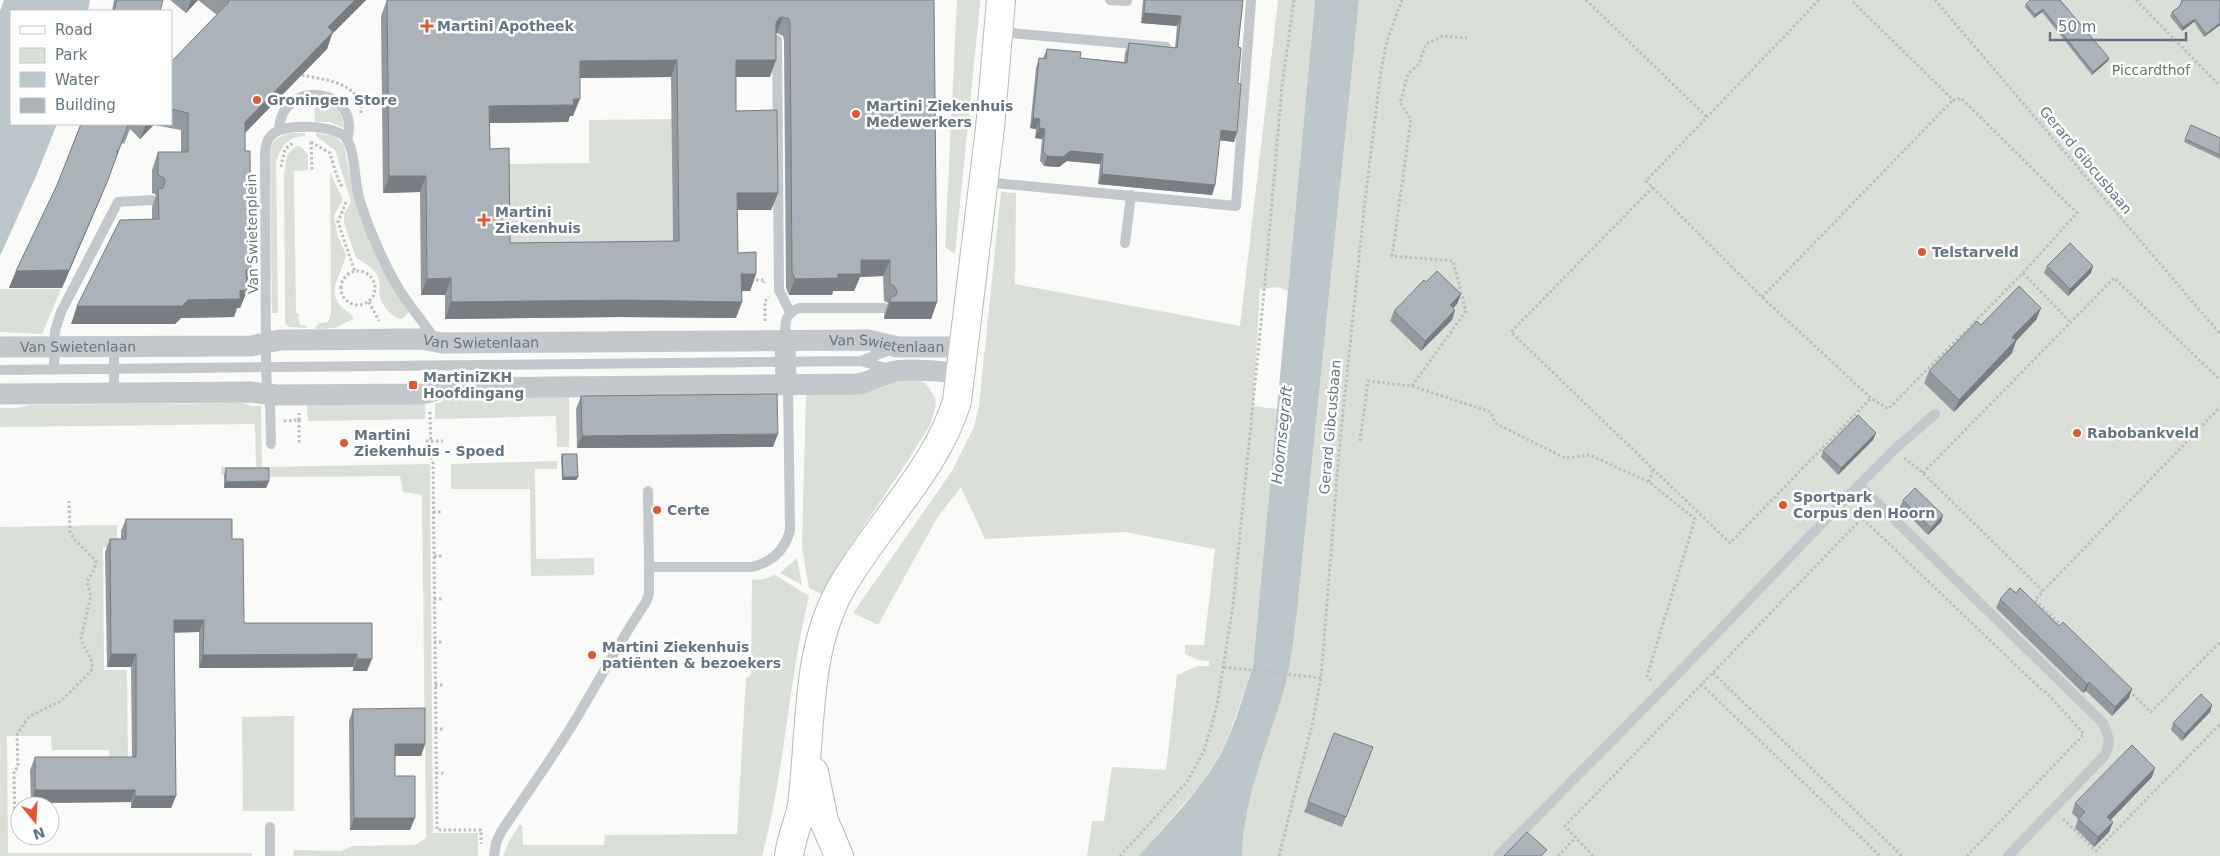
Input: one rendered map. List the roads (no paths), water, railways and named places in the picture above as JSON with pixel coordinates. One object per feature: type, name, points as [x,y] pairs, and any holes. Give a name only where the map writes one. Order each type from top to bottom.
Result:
[{"type":"street","name":"Van Swietenlaan","points":[[789,856],[801,806],[808,722],[819,650],[827,620],[839,591],[872,539],[942,439],[957,401],[984,182],[1001,0]]},
{"type":"street","name":"Van Swietenlaan","points":[[0,347],[251,346],[280,340],[421,339],[436,342],[868,340],[962,360]]},
{"type":"street","points":[[785,341],[787,384]]},
{"type":"street","name":"Van Swietenlaan","points":[[0,394],[250,392],[268,394],[422,394],[445,388],[866,383],[881,375],[897,371],[962,360]]},
{"type":"street","points":[[808,722],[814,780],[828,835],[839,856]]},
{"type":"street","name":"Van Swietenlaan","points":[[801,806],[809,840],[808,856]]},
{"type":"lane","points":[[1110,0],[1128,2]]},
{"type":"lane","points":[[984,182],[1236,206],[1251,0]]},
{"type":"lane","points":[[999,32],[1166,47]]},
{"type":"lane","points":[[777,40],[779,290],[790,312]]},
{"type":"lane","name":"Van Swietenplein","points":[[271,444],[266,367],[265,153],[269,138],[279,130],[282,113],[291,103],[303,96],[319,94],[338,103],[348,114],[350,131],[347,140],[359,200],[374,240],[406,300],[418,314],[436,342]]},
{"type":"lane","points":[[279,130],[304,128],[333,129],[347,140]]},
{"type":"lane","points":[[1125,243],[1131,195]]},
{"type":"lane","points":[[54,370],[55,331],[61,312],[118,202],[152,200]]},
{"type":"lane","points":[[785,341],[786,317],[790,312],[799,308],[884,308]]},
{"type":"lane","points":[[114,347],[114,393]]},
{"type":"lane","points":[[861,361],[898,347]]},
{"type":"lane","points":[[861,361],[897,371]]},
{"type":"lane","name":"Van Swietenlaan","points":[[0,370],[861,361]]},
{"type":"lane","points":[[649,567],[752,566],[763,564],[781,550],[787,541],[790,530],[787,384]]},
{"type":"lane","points":[[1498,856],[1662,690],[1859,485],[1894,450],[1935,414]]},
{"type":"lane","points":[[1859,485],[2103,723],[2109,736],[2110,744],[2105,755],[2008,856]]},
{"type":"lane","points":[[494,856],[496,843],[501,832],[571,728],[606,670],[612,656],[646,602],[649,594],[648,491]]},
{"type":"lane","points":[[270,827],[270,856]]},
{"type":"water","points":[[4,0],[90,0],[88,10],[10,10],[10,125],[57,125],[0,256],[0,11]]},
{"type":"water","name":"Hoornsegraft","points":[[1315,0],[1359,0],[1298,601],[1287,676],[1251,795],[1242,856],[1139,856],[1198,788],[1218,759],[1234,725],[1253,667]]},
{"type":"place","name":"Martini Apotheek","points":[[427,26]]},
{"type":"place","name":"Groningen Store","points":[[257,100]]},
{"type":"place","name":"Martini Ziekenhuis Medewerkers","points":[[856,114]]},
{"type":"place","name":"Martini Ziekenhuis","points":[[484,220]]},
{"type":"place","name":"Telstarveld","points":[[1922,252]]},
{"type":"place","name":"MartiniZKH Hoofdingang","points":[[413,385]]},
{"type":"place","name":"Rabobankveld","points":[[2077,433]]},
{"type":"place","name":"Martini Ziekenhuis - Spoed","points":[[344,443]]},
{"type":"place","name":"Sportpark Corpus den Hoorn","points":[[1783,505]]},
{"type":"place","name":"Certe","points":[[657,510]]},
{"type":"place","name":"Martini Ziekenhuis patiënten & bezoekers","points":[[592,655]]},
{"type":"park label","name":"Piccardthof","points":[[2151,70]]}]
